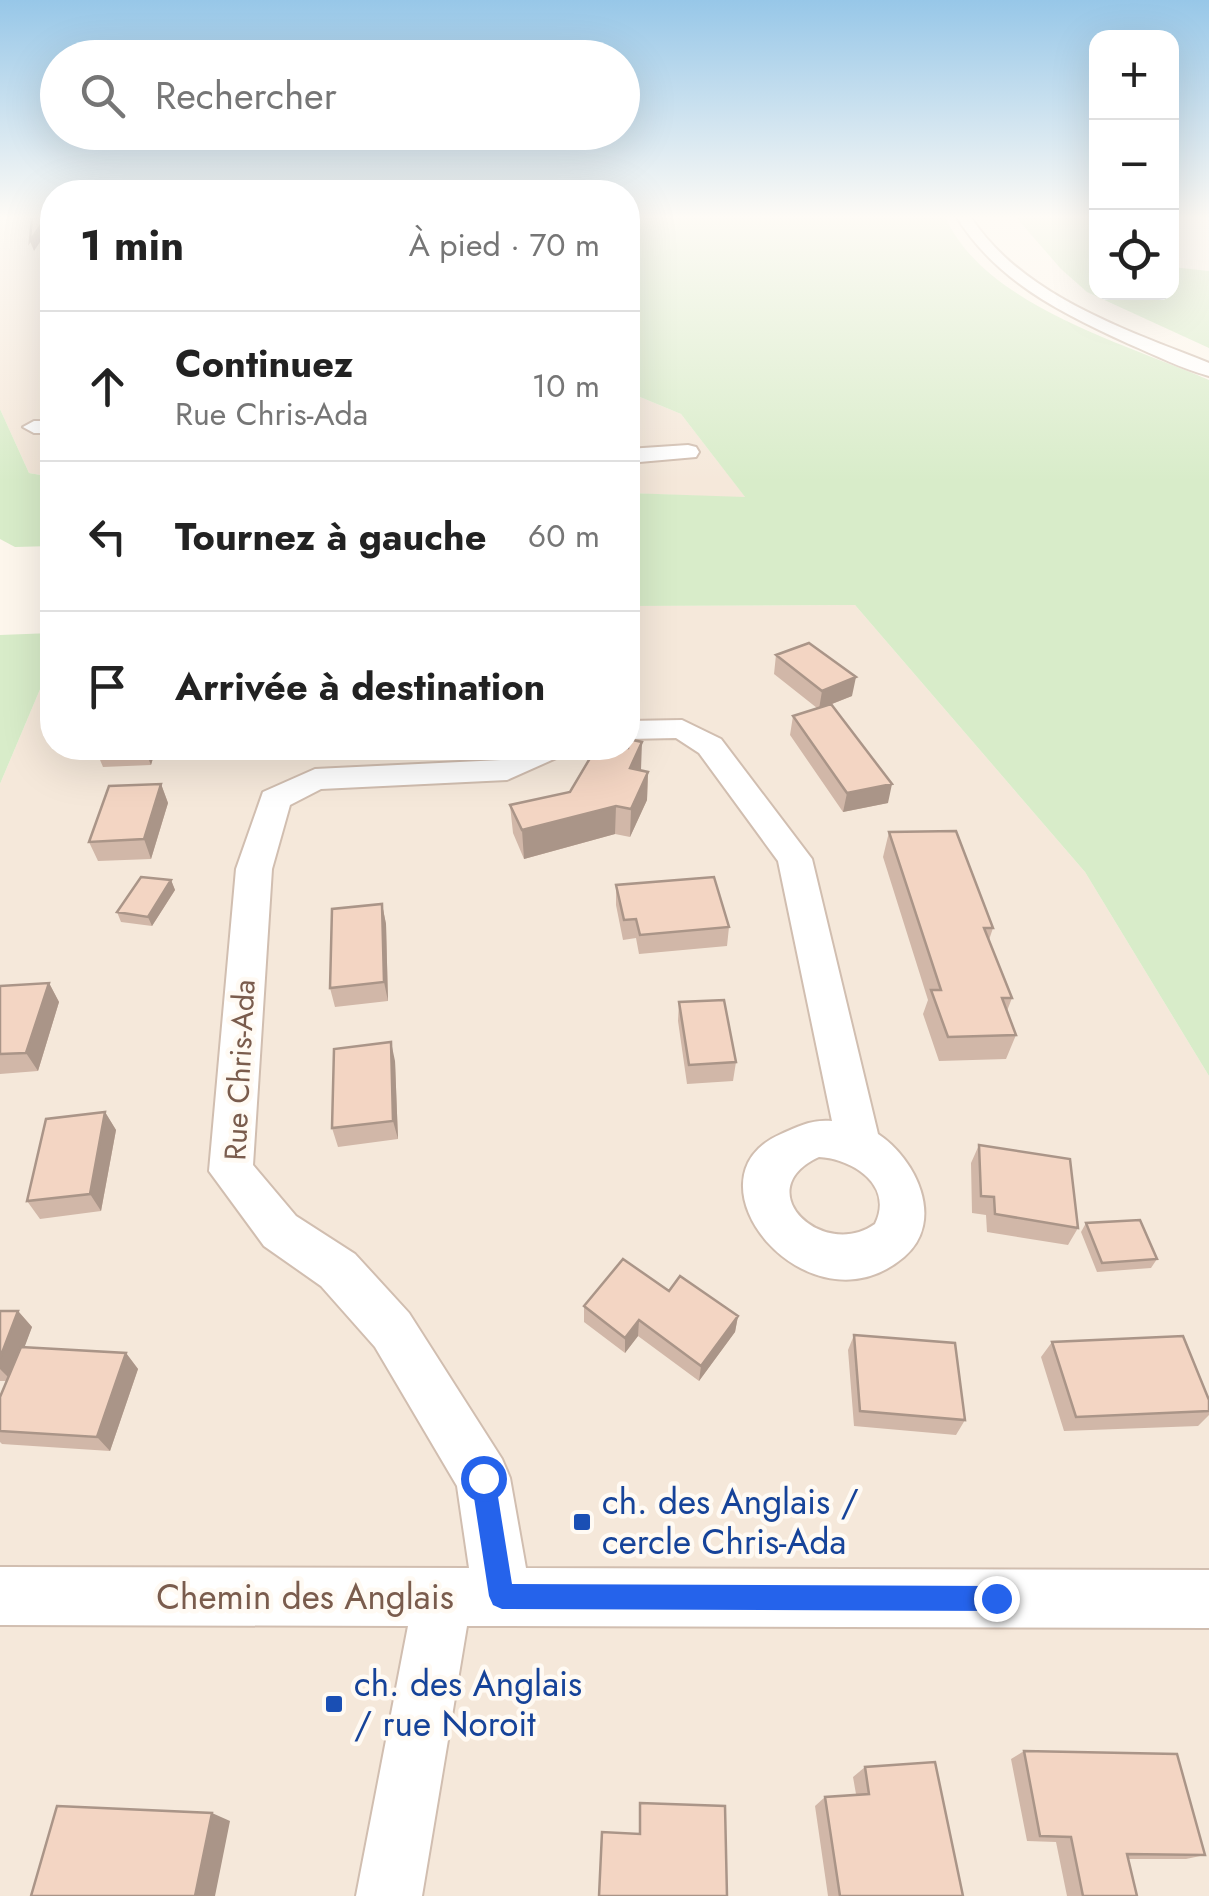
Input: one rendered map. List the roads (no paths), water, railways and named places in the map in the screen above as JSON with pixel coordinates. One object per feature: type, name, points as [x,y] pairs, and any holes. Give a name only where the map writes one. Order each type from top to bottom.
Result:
[{"type":"street","points":[[1065,304],[1209,370]]},
{"type":"street","points":[[640,455],[688,452]]},
{"type":"street","points":[[640,730],[682,730],[710,746],[795,859],[859,1145]]},
{"type":"street","name":"Rue Chris-Ada","points":[[388,1896],[472,1597],[483,1478],[392,1330],[338,1270],[280,1231],[231,1170],[254,869],[275,799],[315,779],[508,770],[528,760]]},
{"type":"street","name":"Chemin des Anglais","points":[[0,1596],[1209,1599]]},
{"type":"place","name":"ch. des Anglais / cercle Chris-Ada","points":[[582,1522]]},
{"type":"place","name":"ch. des Anglais / rue Noroit","points":[[334,1704]]}]
